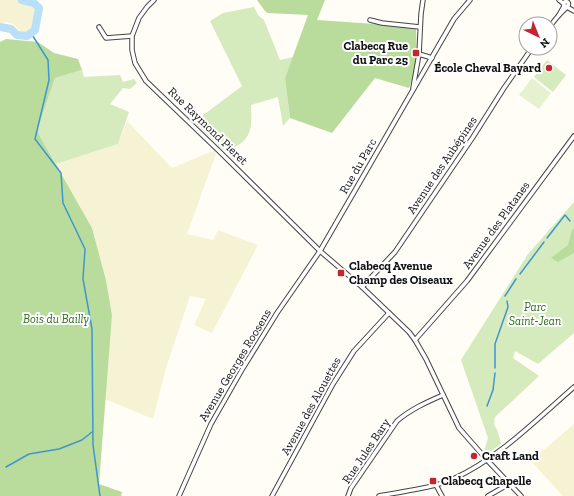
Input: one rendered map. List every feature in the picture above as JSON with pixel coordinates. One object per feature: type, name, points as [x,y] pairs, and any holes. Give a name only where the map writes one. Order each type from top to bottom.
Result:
[{"type":"street","name":"Rue Raymond Pieret","points":[[154,0],[139,18],[132,36],[132,50],[135,63],[146,81],[219,150],[320,251],[362,287],[415,340],[426,359],[459,428],[521,496]]},
{"type":"street","name":"Rue du Parc","points":[[413,90],[420,54],[420,27],[423,0]]},
{"type":"street","name":"Rue du Parc","points":[[320,251],[454,19],[470,0]]},
{"type":"street","points":[[559,0],[574,11]]},
{"type":"street","points":[[566,4],[574,3]]},
{"type":"street","points":[[558,16],[566,4]]},
{"type":"street","points":[[370,20],[382,23],[420,27]]},
{"type":"street","points":[[99,27],[106,38],[132,36]]},
{"type":"street","points":[[420,54],[432,58]]},
{"type":"street","name":"Avenue des Aubépines","points":[[362,287],[395,252],[526,56]]},
{"type":"street","name":"Avenue des Platanes","points":[[415,340],[467,281],[574,136]]},
{"type":"street","name":"Avenue Georges Roosens","points":[[179,496],[211,424],[243,368],[277,314],[320,251]]},
{"type":"street","name":"Avenue des Alouettes","points":[[272,496],[337,378],[354,351],[389,313]]},
{"type":"street","points":[[379,496],[436,485],[452,479],[487,460],[527,429],[574,388]]},
{"type":"street","name":"Rue Jules Bary","points":[[348,496],[350,488],[397,422],[405,414],[416,407],[443,395]]},
{"type":"street","points":[[488,496],[510,484]]},
{"type":"street","points":[[436,485],[442,496]]},
{"type":"shaded area","points":[[0,0],[18,0],[22,3],[35,7],[33,29],[28,33],[22,33],[13,24],[6,22],[0,24]]},
{"type":"shaded area","points":[[127,121],[172,168],[215,150],[216,154],[187,234],[213,240],[218,230],[258,245],[212,333],[194,325],[206,299],[190,296],[166,368],[153,419],[105,399],[112,315],[106,280],[92,228],[56,164],[118,144]]},
{"type":"shaded area","points":[[574,424],[574,496],[563,496],[531,461]]},
{"type":"green space","points":[[257,0],[325,0],[317,20],[375,24],[416,29],[416,59],[414,74],[409,88],[375,78],[332,133],[290,118],[285,78],[308,15],[268,13]]},
{"type":"green space","points":[[254,7],[258,15],[264,20],[280,60],[293,57],[285,78],[290,118],[283,126],[278,97],[251,105],[251,122],[248,134],[241,143],[225,151],[194,122],[242,86],[210,21],[223,13]]},
{"type":"green space","name":"Bois du Bailly","points":[[6,39],[38,42],[54,53],[78,59],[82,70],[55,78],[37,131],[92,228],[106,280],[112,315],[99,484],[122,492],[121,496],[0,496],[0,42]]},
{"type":"green space","points":[[547,60],[566,75],[553,92],[534,77]]},
{"type":"green space","points":[[82,70],[84,77],[120,75],[123,82],[134,79],[137,83],[130,89],[123,88],[110,104],[129,112],[118,144],[56,164],[37,131],[55,78]]},
{"type":"green space","points":[[532,78],[551,93],[539,109],[519,95]]},
{"type":"green space","name":"Parc Saint-Jean","points":[[574,202],[574,333],[538,364],[515,351],[513,358],[539,376],[495,417],[494,424],[501,444],[491,451],[484,451],[488,438],[461,360],[528,254]]},
{"type":"green space","points":[[574,228],[574,253],[558,262],[551,258],[568,245],[572,230]]},
{"type":"waterway","points":[[0,27],[11,29],[17,35],[27,36],[35,30],[39,8],[34,3],[22,0]]},
{"type":"waterway","points":[[31,33],[48,60],[49,80],[35,139],[61,173],[63,203],[85,249],[83,279],[92,329],[93,445],[100,496]]},
{"type":"waterway","points":[[547,238],[565,215],[570,221]]},
{"type":"waterway","points":[[520,274],[544,242]]},
{"type":"waterway","points":[[505,296],[516,279]]},
{"type":"waterway","points":[[495,368],[495,344],[508,307],[507,301]]},
{"type":"waterway","points":[[487,406],[493,390],[495,373]]},
{"type":"waterway","points":[[6,467],[29,454],[59,449],[82,440],[92,432]]},
{"type":"place","name":"Clabecq Rue du Parc 25","points":[[416,53]]},
{"type":"place","name":"École Cheval Bayard","points":[[549,68]]},
{"type":"place","name":"Clabecq Avenue Champ des Oiseaux","points":[[341,273]]},
{"type":"place","name":"Craft Land","points":[[474,456]]},
{"type":"place","name":"Clabecq Chapelle","points":[[433,481]]}]
